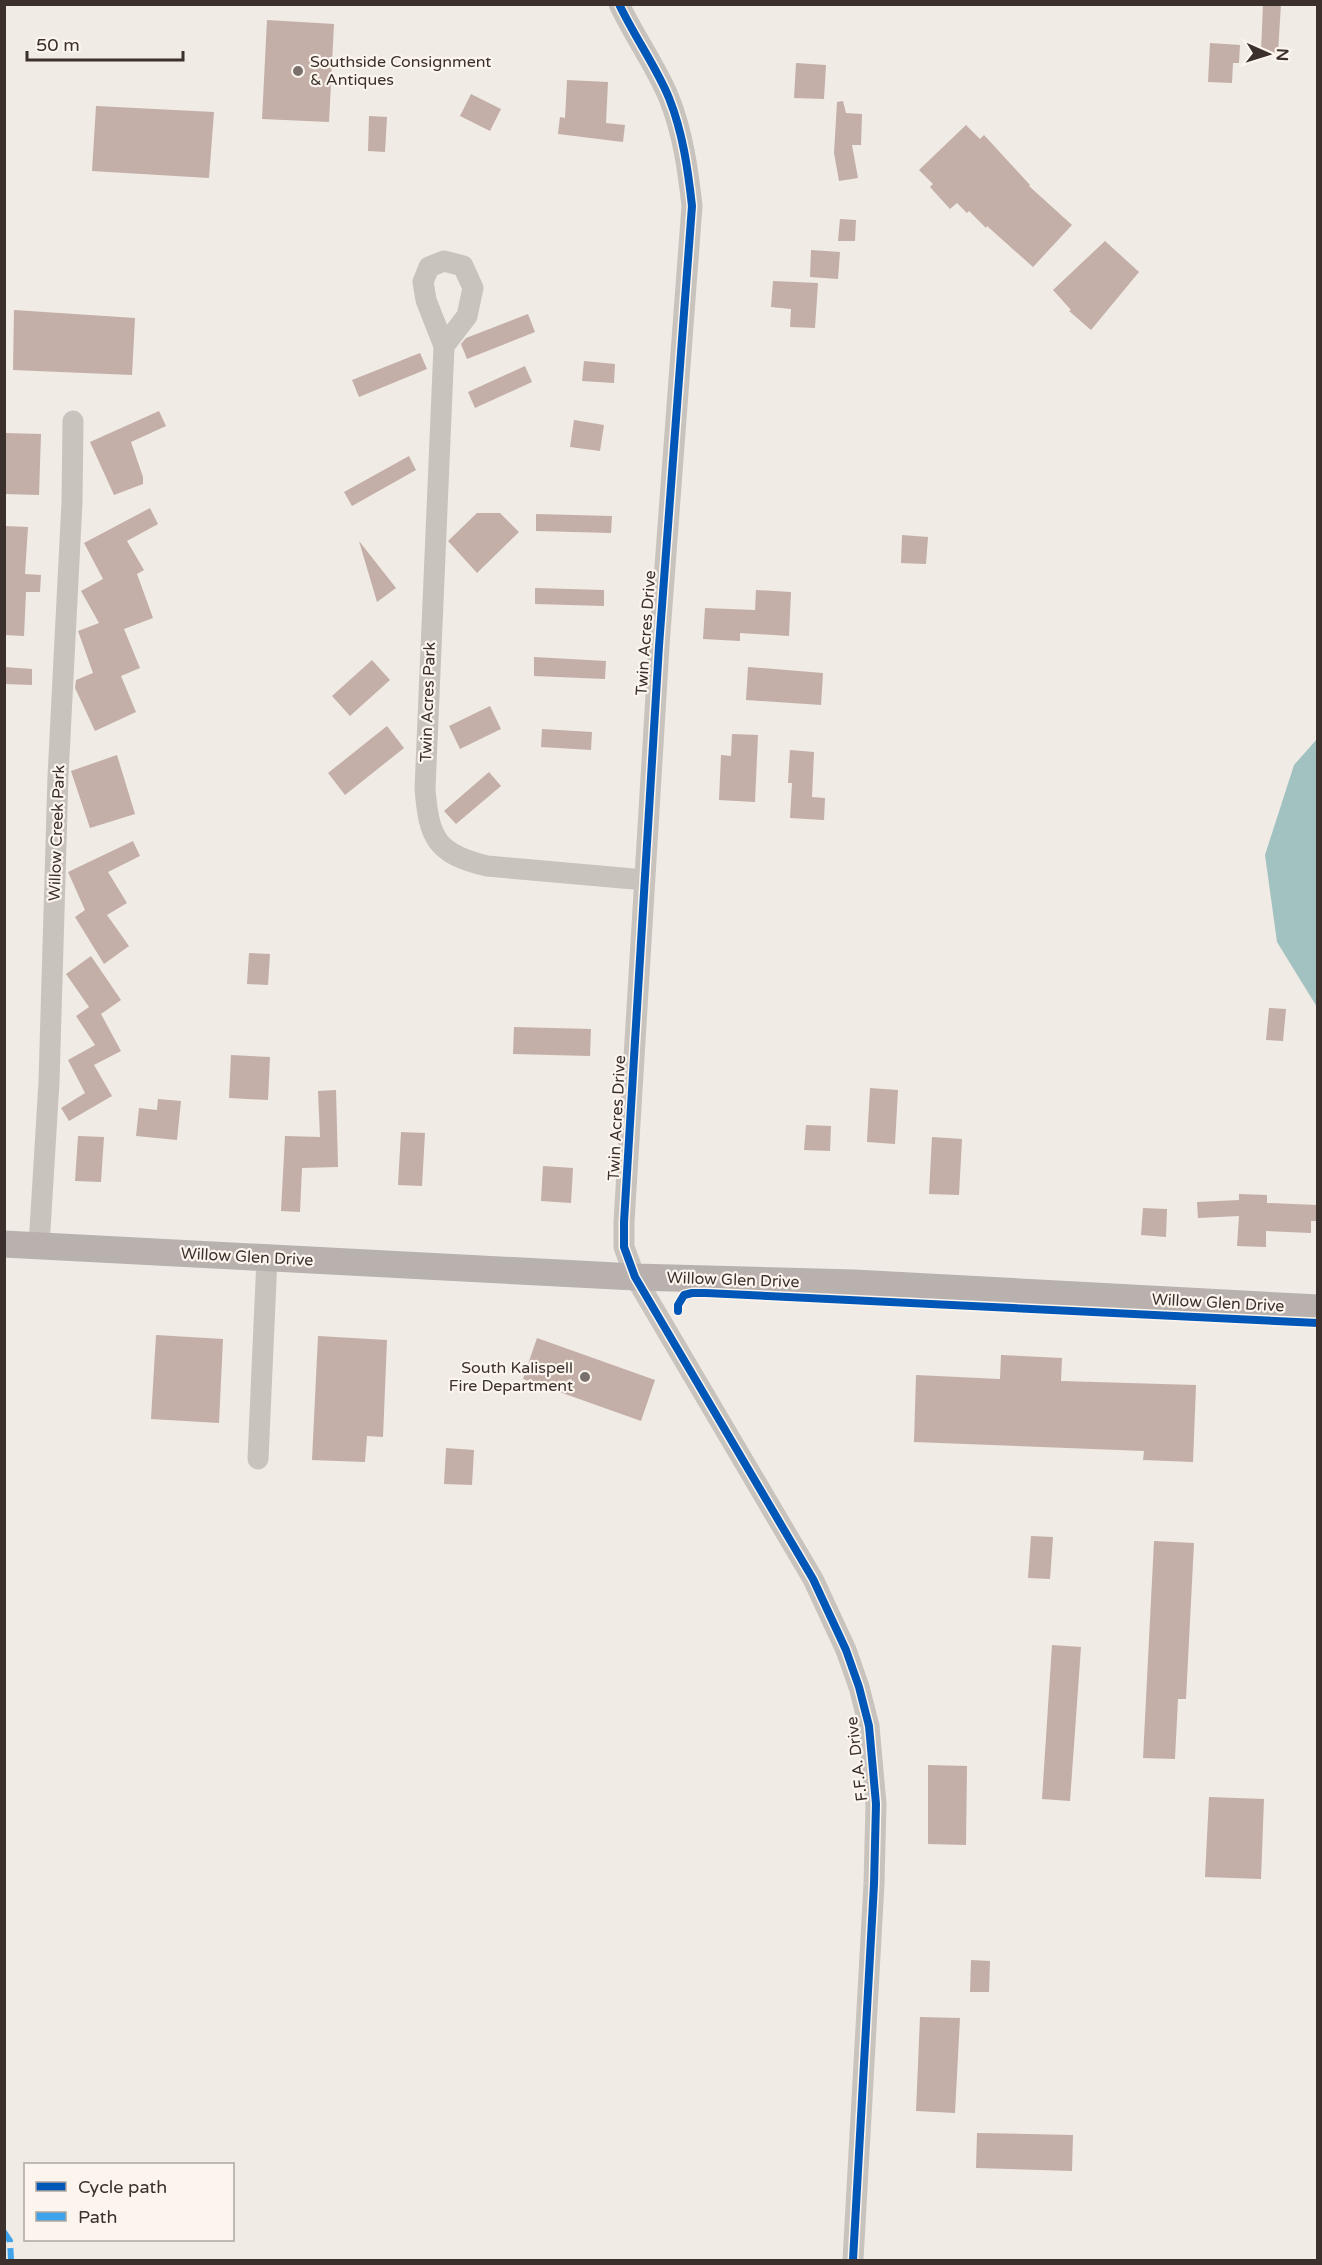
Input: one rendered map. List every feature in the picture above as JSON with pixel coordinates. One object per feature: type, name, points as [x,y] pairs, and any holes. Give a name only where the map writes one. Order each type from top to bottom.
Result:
[{"type":"main road","name":"Willow Glen Drive","points":[[4,1244],[635,1277],[854,1283],[1317,1308]]},
{"type":"street","name":"Twin Acres Drive","points":[[619,4],[669,97],[682,141],[692,206],[659,646],[624,1222],[624,1247],[635,1277]]},
{"type":"street","name":"Twin Acres Park","points":[[444,346],[424,789],[431,830],[446,850],[467,861],[497,867],[645,880]]},
{"type":"street","name":"Willow Creek Park","points":[[39,1246],[49,1082],[58,776],[71,514],[73,421]]},
{"type":"street","points":[[258,1459],[267,1258]]},
{"type":"street","name":"F.F.A. Drive","points":[[635,1277],[813,1579],[846,1650],[859,1687],[868,1726],[876,1804],[874,1884],[853,2260]]},
{"type":"water","points":[[1317,739],[1317,1007],[1277,942],[1265,855],[1294,765]]},
{"type":"building","points":[[1263,4],[1281,4],[1278,53],[1261,52]]},
{"type":"building","name":"Southside Consignment & Antiques","points":[[267,20],[334,24],[329,122],[262,119]]},
{"type":"building","points":[[1210,43],[1240,45],[1239,63],[1233,63],[1232,83],[1208,82]]},
{"type":"building","points":[[796,63],[826,65],[824,99],[794,98]]},
{"type":"building","points":[[567,80],[608,82],[606,123],[625,125],[623,142],[558,134],[560,117],[565,118]]},
{"type":"building","points":[[471,94],[501,109],[490,131],[460,116]]},
{"type":"building","points":[[843,101],[846,113],[862,114],[861,145],[852,145],[858,178],[839,181],[834,153],[837,102]]},
{"type":"building","points":[[96,106],[214,112],[209,178],[92,171]]},
{"type":"building","points":[[369,116],[387,117],[385,152],[368,151]]},
{"type":"building","points":[[966,125],[980,139],[984,135],[1029,186],[1072,225],[1033,267],[969,211],[967,213],[957,203],[950,209],[930,187],[933,184],[919,170]]},
{"type":"building","points":[[840,219],[856,220],[855,241],[838,241]]},
{"type":"building","points":[[1105,241],[1139,272],[1091,330],[1069,311],[1071,310],[1053,290]]},
{"type":"building","points":[[811,250],[840,252],[838,279],[810,277]]},
{"type":"building","points":[[773,281],[818,283],[815,328],[790,327],[791,309],[771,307]]},
{"type":"building","points":[[14,310],[135,318],[132,375],[13,370]]},
{"type":"building","points":[[528,314],[535,332],[467,359],[461,344],[466,338]]},
{"type":"building","points":[[420,353],[427,369],[359,397],[352,380]]},
{"type":"building","points":[[584,361],[615,364],[614,383],[582,381]]},
{"type":"building","points":[[525,366],[532,382],[475,408],[468,392]]},
{"type":"building","points":[[159,411],[166,426],[131,442],[143,477],[143,484],[114,495],[90,442]]},
{"type":"building","points":[[574,420],[604,425],[600,451],[570,447]]},
{"type":"building","points":[[4,433],[41,434],[39,495],[4,494]]},
{"type":"building","points":[[409,456],[416,470],[352,506],[344,492]]},
{"type":"building","points":[[150,508],[158,524],[127,541],[144,570],[137,574],[153,618],[124,629],[140,668],[121,676],[136,712],[95,731],[75,688],[76,680],[93,673],[78,631],[99,623],[81,591],[103,579],[84,543]]},
{"type":"building","points":[[477,513],[500,513],[519,532],[477,573],[448,541]]},
{"type":"building","points":[[536,514],[612,516],[611,533],[536,531]]},
{"type":"building","points":[[4,526],[28,527],[25,574],[41,575],[40,592],[26,592],[24,636],[4,635]]},
{"type":"building","points":[[902,535],[928,537],[926,564],[901,563]]},
{"type":"building","points":[[359,541],[396,588],[377,602]]},
{"type":"building","points":[[535,588],[604,590],[604,606],[535,604]]},
{"type":"building","points":[[756,590],[791,592],[789,636],[740,633],[740,641],[703,639],[705,608],[755,610]]},
{"type":"building","points":[[534,657],[606,661],[605,679],[534,676]]},
{"type":"building","points":[[372,660],[390,680],[350,716],[332,696]]},
{"type":"building","points":[[4,667],[32,669],[32,685],[4,684]]},
{"type":"building","points":[[748,667],[823,673],[821,705],[746,700]]},
{"type":"building","points":[[490,706],[501,729],[460,749],[449,726]]},
{"type":"building","points":[[387,726],[404,748],[345,795],[328,773]]},
{"type":"building","points":[[542,729],[592,732],[591,750],[541,747]]},
{"type":"building","points":[[732,734],[758,735],[755,802],[719,800],[721,755],[731,756]]},
{"type":"building","points":[[790,750],[814,752],[812,797],[825,798],[824,820],[790,818],[792,783],[788,783]]},
{"type":"building","points":[[117,755],[135,814],[90,828],[71,771]]},
{"type":"building","points":[[489,772],[501,786],[456,824],[444,811]]},
{"type":"building","points":[[133,841],[140,856],[108,872],[127,903],[107,915],[129,946],[104,964],[75,917],[85,910],[68,872]]},
{"type":"building","points":[[249,953],[270,954],[268,985],[247,984]]},
{"type":"building","points":[[91,956],[121,1000],[101,1014],[121,1051],[94,1065],[112,1096],[69,1121],[61,1108],[85,1093],[68,1060],[95,1045],[76,1016],[89,1007],[66,974]]},
{"type":"building","points":[[1269,1008],[1286,1009],[1283,1041],[1266,1040]]},
{"type":"building","points":[[514,1027],[591,1029],[590,1056],[513,1054]]},
{"type":"building","points":[[231,1055],[270,1057],[268,1100],[229,1098]]},
{"type":"building","points":[[870,1088],[898,1090],[895,1144],[867,1142]]},
{"type":"building","points":[[336,1090],[338,1167],[302,1168],[300,1212],[281,1211],[285,1136],[320,1137],[318,1091]]},
{"type":"building","points":[[158,1099],[181,1101],[177,1140],[136,1136],[139,1108],[157,1110]]},
{"type":"building","points":[[806,1125],[831,1126],[830,1151],[804,1150]]},
{"type":"building","points":[[401,1132],[425,1133],[422,1186],[398,1185]]},
{"type":"building","points":[[78,1136],[104,1137],[101,1182],[75,1181]]},
{"type":"building","points":[[932,1137],[962,1139],[959,1195],[929,1194]]},
{"type":"building","points":[[543,1166],[573,1168],[571,1203],[541,1201]]},
{"type":"building","points":[[1239,1194],[1267,1195],[1267,1203],[1317,1205],[1317,1221],[1311,1221],[1311,1233],[1266,1231],[1266,1247],[1237,1246],[1239,1216],[1198,1218],[1197,1202],[1239,1200]]},
{"type":"building","points":[[1143,1208],[1167,1209],[1166,1237],[1141,1235]]},
{"type":"building","points":[[156,1335],[223,1339],[219,1423],[151,1419]]},
{"type":"building","points":[[318,1336],[387,1340],[383,1437],[367,1436],[365,1462],[312,1460]]},
{"type":"building","points":[[537,1338],[655,1380],[641,1421],[523,1379]]},
{"type":"building","points":[[1001,1355],[1062,1358],[1061,1381],[1196,1385],[1193,1462],[1143,1460],[1144,1451],[914,1442],[916,1375],[1000,1379]]},
{"type":"building","points":[[446,1448],[474,1450],[472,1485],[444,1484]]},
{"type":"building","points":[[1031,1536],[1053,1537],[1050,1579],[1028,1578]]},
{"type":"building","points":[[1154,1541],[1194,1543],[1186,1699],[1178,1699],[1175,1759],[1143,1758]]},
{"type":"building","points":[[1052,1645],[1081,1647],[1070,1801],[1042,1799]]},
{"type":"building","points":[[928,1765],[967,1766],[966,1845],[928,1844]]},
{"type":"building","points":[[1209,1797],[1264,1799],[1261,1879],[1205,1877]]},
{"type":"building","points":[[971,1960],[990,1961],[989,1992],[970,1992]]},
{"type":"building","points":[[920,2017],[960,2018],[955,2113],[916,2111]]},
{"type":"building","points":[[977,2133],[1073,2135],[1072,2171],[976,2168]]},
{"type":"marked path","points":[[4,2232],[10,2241],[11,2260]]},
{"type":"cycle path","points":[[619,4],[658,75],[674,111],[684,152],[692,206],[659,646],[624,1247],[635,1277],[813,1579],[846,1650],[869,1726],[876,1804],[874,1884],[853,2260]]},
{"type":"cycle path","points":[[678,1311],[678,1305],[684,1295],[706,1293],[1318,1323]]},
{"type":"place","name":"Southside Consignment & Antiques","points":[[298,71]]},
{"type":"place","name":"South Kalispell Fire Department","points":[[585,1377]]}]
